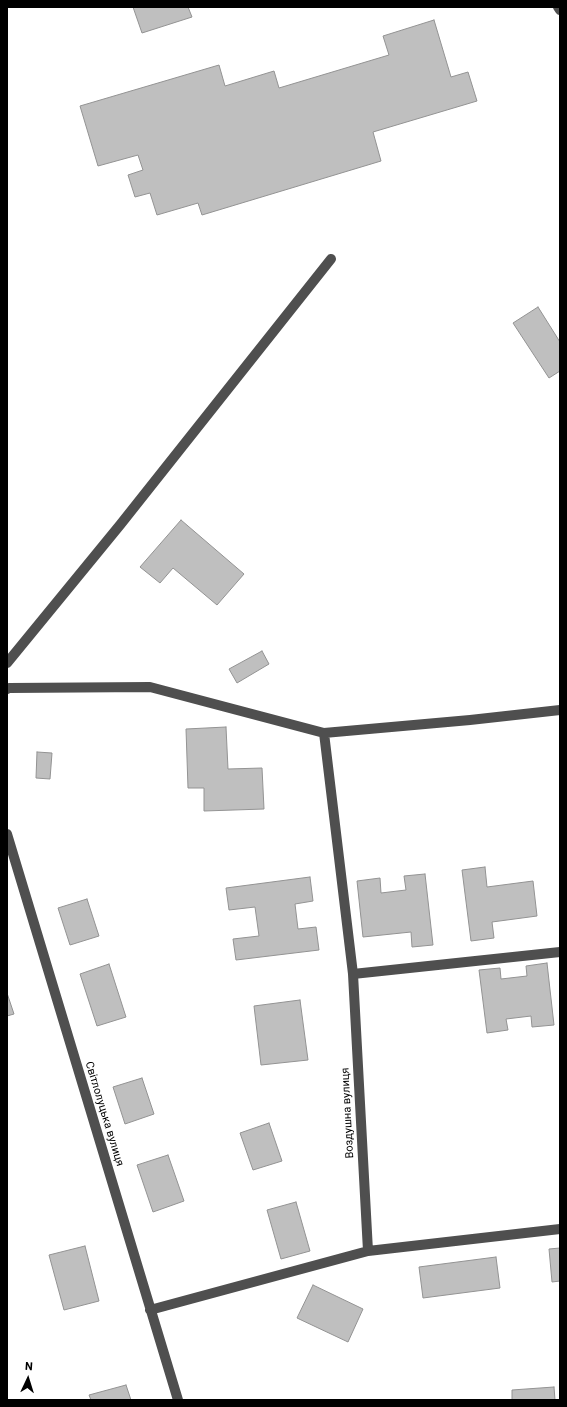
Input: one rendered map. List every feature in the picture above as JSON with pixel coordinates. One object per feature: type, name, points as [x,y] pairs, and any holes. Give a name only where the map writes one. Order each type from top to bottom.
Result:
[{"type":"street","points":[[7,663],[120,525],[331,259]]},
{"type":"street","points":[[7,689],[150,687],[324,733],[470,720],[560,710]]},
{"type":"street","name":"Воздушна вулиця","points":[[324,733],[353,974],[368,1251]]},
{"type":"street","name":"Світлолуцька вулиця","points":[[7,834],[178,1400]]},
{"type":"street","points":[[353,974],[560,952]]},
{"type":"street","points":[[150,1310],[368,1251],[560,1229]]},
{"type":"building","points":[[133,7],[188,7],[192,17],[142,33]]},
{"type":"building","points":[[434,20],[451,77],[468,72],[477,101],[373,132],[381,161],[202,215],[198,203],[157,215],[150,193],[135,197],[128,175],[143,170],[138,155],[98,166],[80,106],[219,65],[225,86],[274,71],[279,88],[389,55],[383,36]]},
{"type":"building","points":[[538,307],[560,342],[560,371],[549,378],[513,323]]},
{"type":"building","points":[[181,520],[244,574],[217,605],[173,568],[160,583],[140,567]]},
{"type":"building","points":[[262,651],[269,664],[237,683],[229,669]]},
{"type":"building","points":[[226,727],[228,769],[262,768],[264,809],[204,811],[204,788],[188,788],[186,729]]},
{"type":"building","points":[[37,752],[52,753],[50,779],[36,778]]},
{"type":"building","points":[[485,867],[487,887],[533,881],[537,916],[492,922],[494,938],[471,941],[462,870]]},
{"type":"building","points":[[425,874],[433,945],[412,947],[411,932],[363,937],[357,881],[380,878],[381,893],[406,890],[404,876]]},
{"type":"building","points":[[310,877],[313,901],[295,904],[298,929],[316,927],[319,950],[236,960],[233,939],[259,936],[255,907],[229,910],[226,888]]},
{"type":"building","points":[[87,899],[99,936],[70,945],[58,908]]},
{"type":"building","points":[[547,963],[554,1025],[532,1027],[531,1016],[506,1019],[508,1030],[487,1033],[479,970],[500,968],[501,979],[527,976],[526,966]]},
{"type":"building","points":[[109,964],[126,1017],[97,1026],[80,974]]},
{"type":"building","points":[[7,993],[14,1014],[7,1016]]},
{"type":"building","points":[[300,1000],[308,1060],[261,1065],[254,1006]]},
{"type":"building","points":[[142,1078],[154,1114],[125,1124],[113,1087]]},
{"type":"building","points":[[269,1123],[282,1161],[253,1170],[240,1133]]},
{"type":"building","points":[[168,1155],[184,1201],[153,1212],[137,1165]]},
{"type":"building","points":[[296,1202],[310,1251],[281,1259],[267,1210]]},
{"type":"building","points":[[85,1246],[99,1301],[64,1310],[49,1255]]},
{"type":"building","points":[[560,1248],[560,1281],[552,1282],[549,1249]]},
{"type":"building","points":[[496,1257],[500,1288],[423,1298],[419,1267]]},
{"type":"building","points":[[313,1285],[363,1309],[348,1342],[297,1318]]},
{"type":"building","points":[[126,1385],[131,1400],[91,1400],[89,1395]]},
{"type":"building","points":[[554,1387],[555,1400],[512,1400],[512,1390]]}]
